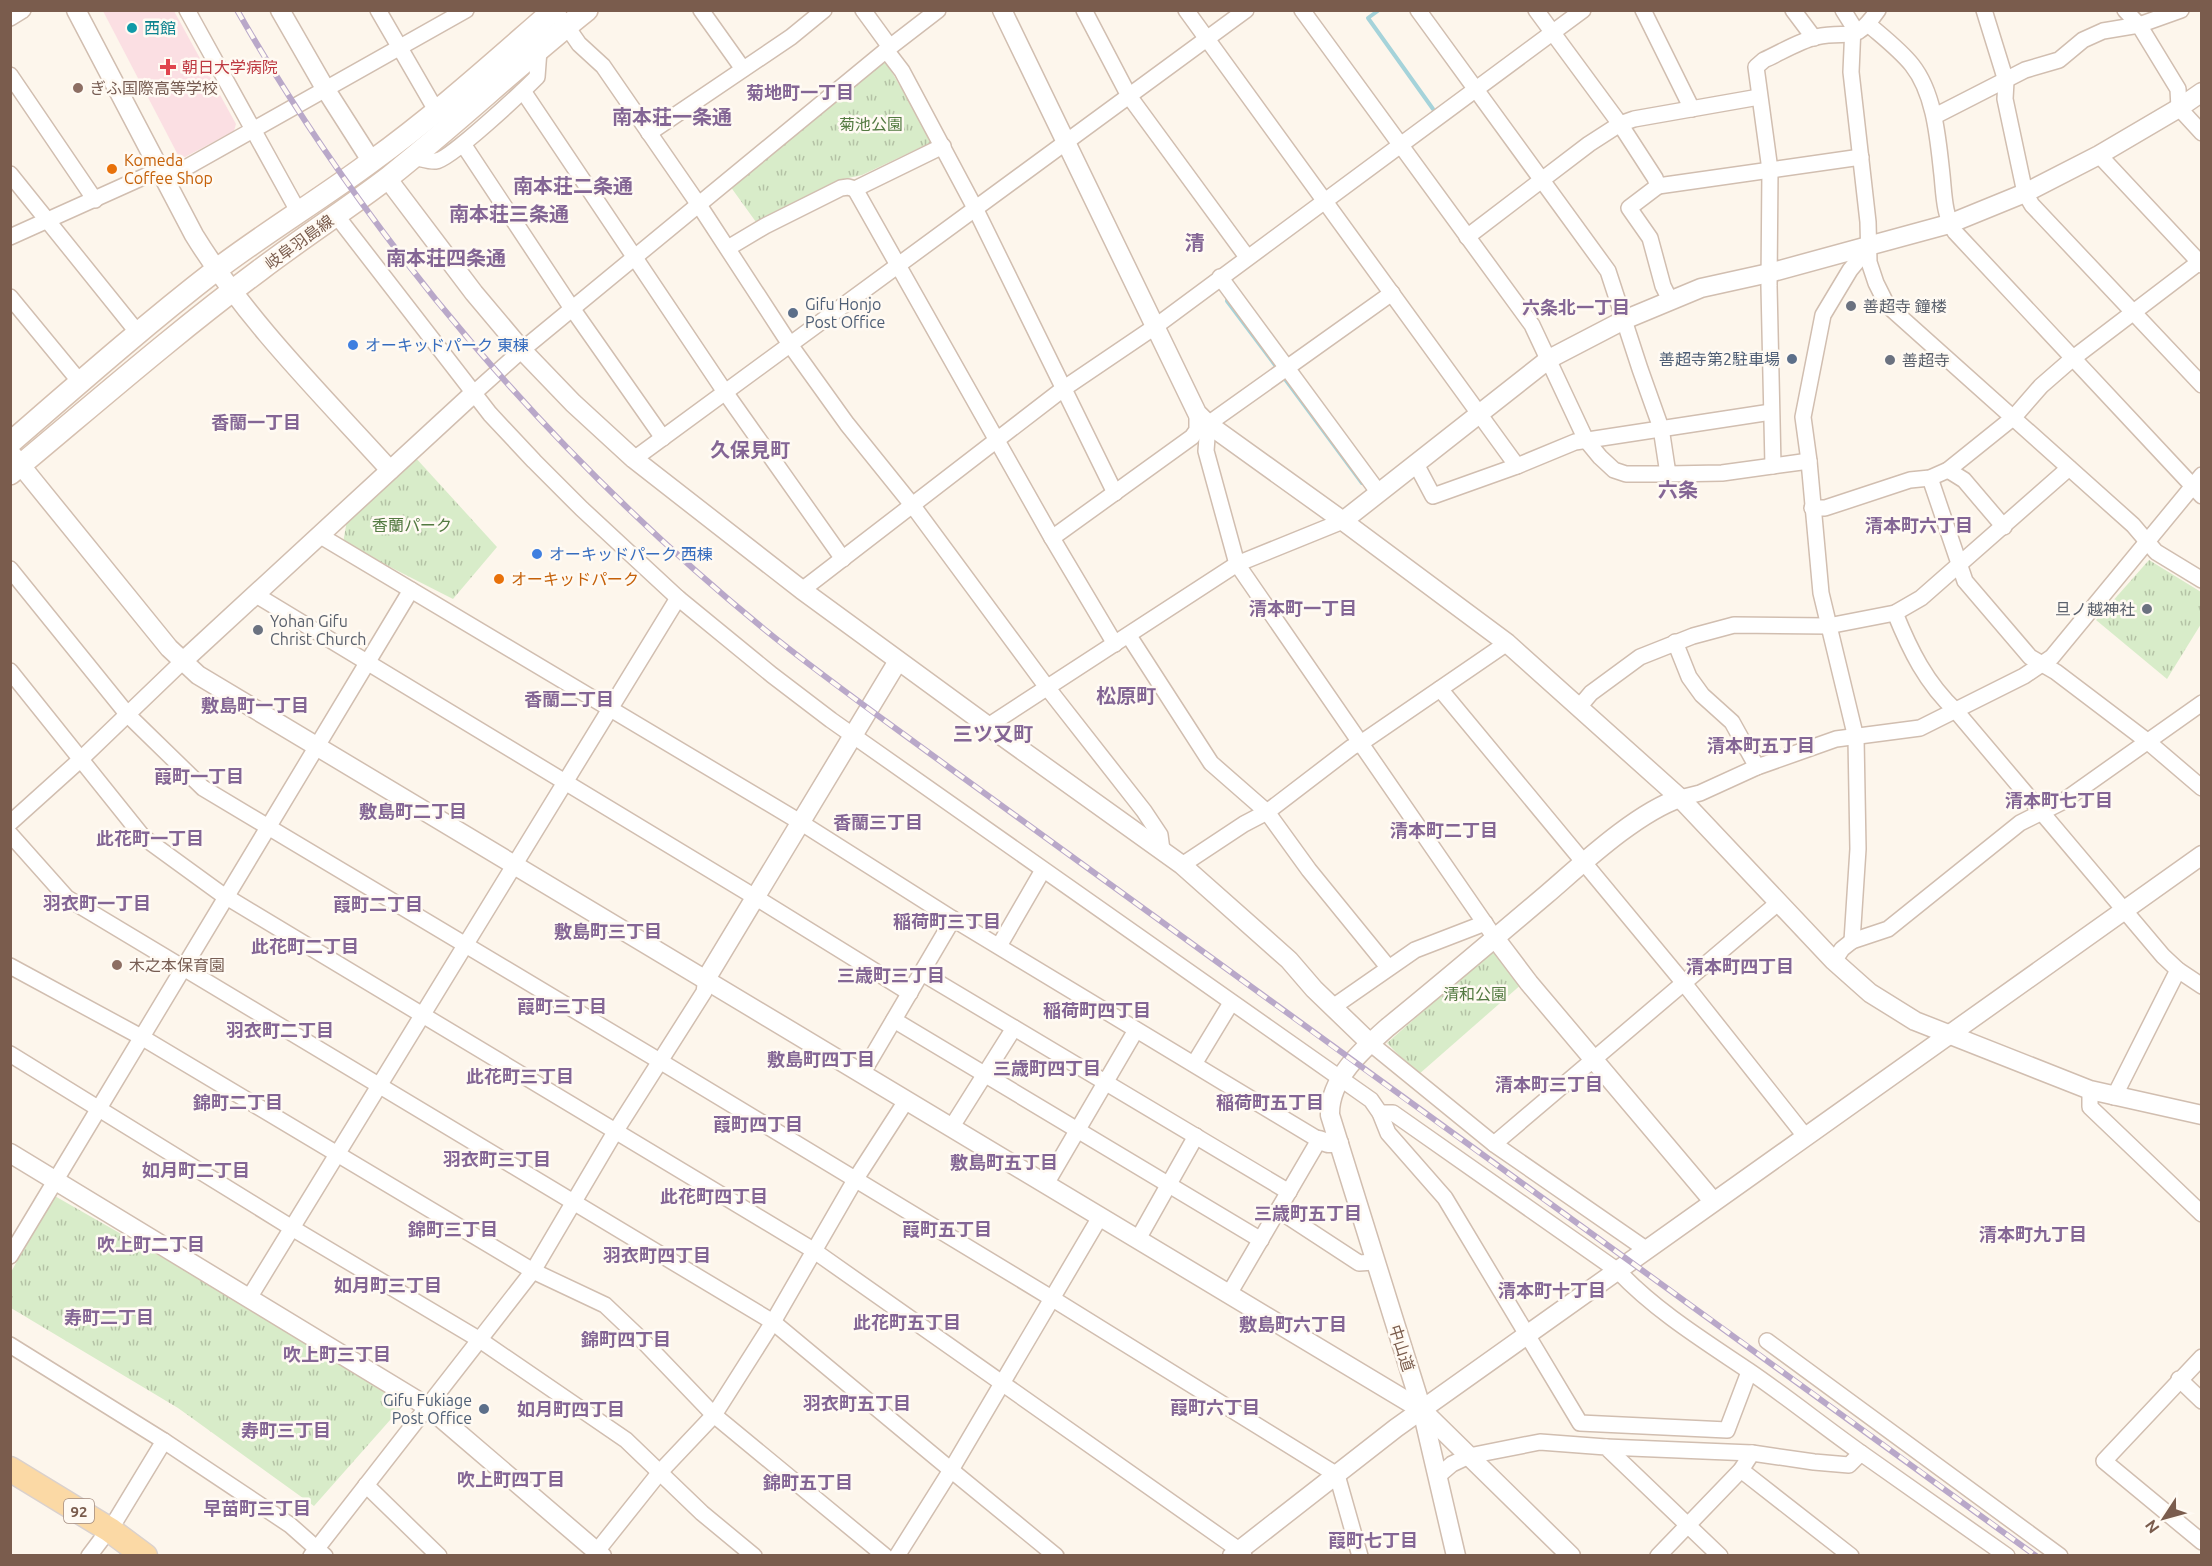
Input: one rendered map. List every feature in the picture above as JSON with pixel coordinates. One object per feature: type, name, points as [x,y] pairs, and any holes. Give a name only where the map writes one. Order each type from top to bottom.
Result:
[{"type":"main road","name":"岐阜羽島線","points":[[10,443],[138,333],[216,270],[298,211],[372,162],[559,16],[587,10]]},
{"type":"main road","name":"岐阜羽島線","points":[[14,464],[232,291],[413,157],[504,82],[538,50],[559,16]]},
{"type":"main road","name":"92","points":[[10,1469],[100,1542],[145,1556]]},
{"type":"main road","name":"92","points":[[10,1485],[123,1556]]},
{"type":"street","points":[[10,18],[23,10]]},
{"type":"street","points":[[76,10],[194,235],[216,270],[390,470]]},
{"type":"street","points":[[187,10],[298,211]]},
{"type":"street","points":[[378,10],[437,111]]},
{"type":"street","points":[[10,237],[95,200],[162,175],[254,130],[466,10]]},
{"type":"street","points":[[700,10],[743,69]]},
{"type":"street","points":[[649,133],[791,38],[824,10]]},
{"type":"street","points":[[863,10],[902,71],[943,146],[1115,493]]},
{"type":"street","points":[[10,823],[522,350],[938,10]]},
{"type":"street","points":[[1002,10],[1065,143],[1203,418],[1206,451],[1237,564],[1490,931],[1529,983],[1713,1201]]},
{"type":"street","points":[[1084,10],[1129,96],[1247,257]]},
{"type":"street","points":[[1186,10],[1517,466]]},
{"type":"street","points":[[634,459],[1246,10]]},
{"type":"street","points":[[1302,10],[1532,325],[1586,440],[1614,470],[1626,474],[1722,473],[1809,461]]},
{"type":"street","points":[[1418,10],[1608,271],[1661,429],[1668,474]]},
{"type":"street","points":[[1536,10],[1620,124],[1658,186]]},
{"type":"street","points":[[802,590],[1063,389],[1156,326],[1583,10]]},
{"type":"street","points":[[1642,10],[1692,109]]},
{"type":"street","points":[[1793,10],[1814,38]]},
{"type":"street","points":[[1843,10],[1853,26],[1854,34],[1851,72],[1870,246],[1869,262],[1887,305],[2133,525],[2156,552],[2202,580]]},
{"type":"street","points":[[1773,466],[1769,273],[1770,170],[1756,67],[1764,60],[1814,38],[1854,34],[1869,24],[1878,10]]},
{"type":"street","points":[[1984,10],[2006,81],[2005,99],[2025,193],[2032,205],[2202,385]]},
{"type":"street","points":[[2125,10],[2139,25],[2178,89],[2179,108],[2202,133]]},
{"type":"street","points":[[1935,116],[2025,70],[2059,60],[2083,40],[2103,31],[2139,25],[2181,10]]},
{"type":"street","points":[[281,11],[326,90],[372,162]]},
{"type":"street","points":[[559,16],[579,44],[603,66],[728,248],[791,346],[847,424],[913,506],[1046,686],[1144,811],[1160,835],[1162,849]]},
{"type":"street","points":[[1869,24],[1914,67],[1935,116],[1949,224],[2196,492]]},
{"type":"street","points":[[413,157],[435,162],[463,144],[537,77],[538,50]]},
{"type":"street","points":[[10,75],[95,200]]},
{"type":"street","points":[[523,91],[725,392],[843,559]]},
{"type":"street","points":[[988,726],[1046,686],[1129,636],[1237,564],[1343,521],[1549,359],[1624,320],[1701,288],[1769,273],[1949,224],[2025,193],[2099,155],[2202,92]]},
{"type":"street","points":[[1467,237],[1620,124],[1634,119],[1760,97]]},
{"type":"street","points":[[463,144],[573,310],[663,438]]},
{"type":"street","points":[[728,248],[765,226],[841,188],[855,189],[943,146]]},
{"type":"street","points":[[1812,507],[1825,508],[1910,480],[1930,478],[1948,470],[2014,417],[2041,386],[2072,359],[2201,262],[2099,155]]},
{"type":"street","points":[[1670,300],[1662,286],[1650,238],[1629,208],[1658,186],[1861,157]]},
{"type":"street","points":[[10,174],[138,333]]},
{"type":"street","points":[[387,178],[474,293],[522,350],[573,403],[634,459],[802,590],[898,661],[1182,864],[1289,960],[1371,1043],[1494,1144],[1647,1250]]},
{"type":"street","points":[[855,189],[1052,538],[1115,644]]},
{"type":"street","points":[[336,215],[490,414],[582,510],[678,598],[772,675],[853,736],[1371,1100],[1380,1113],[1388,1133],[1445,1198],[1580,1423],[1727,1430],[1749,1372]]},
{"type":"street","points":[[1852,941],[1858,849],[1856,738],[1821,593],[1803,417],[1823,315],[1850,270],[1870,246]]},
{"type":"street","points":[[1220,277],[1379,493]]},
{"type":"street","points":[[1052,538],[1192,437],[1203,418],[1287,368],[1392,293]]},
{"type":"street","points":[[10,297],[80,382]]},
{"type":"street","points":[[1416,464],[1433,496],[1517,466],[1575,442],[1771,412]]},
{"type":"street","points":[[1203,418],[1507,642],[1680,798],[1834,961],[1870,993],[1915,1022],[2090,1090],[2202,1115]]},
{"type":"street","points":[[14,464],[182,662],[198,675],[1422,1410],[1571,1556]]},
{"type":"street","points":[[1580,706],[1591,693],[1640,657],[1675,642],[1734,625],[1828,626],[1895,613],[1921,598],[1959,567],[2069,468]]},
{"type":"street","points":[[1948,470],[1964,480],[2004,527]]},
{"type":"street","points":[[1340,1079],[1371,1043],[1490,931],[1584,863],[1645,814],[1663,804],[1700,793],[1757,767],[1836,739],[1920,728],[2043,664],[2052,657],[2147,541],[2196,492],[2202,475]]},
{"type":"street","points":[[1930,478],[1965,581],[2030,657],[2056,672],[2147,741],[2202,788]]},
{"type":"street","points":[[320,535],[800,822],[953,919],[1319,1140],[1340,1143]]},
{"type":"street","points":[[10,569],[128,715],[203,788],[1053,1299],[1337,1475],[1360,1556]]},
{"type":"street","points":[[11,1253],[143,1038],[411,590]]},
{"type":"street","points":[[255,595],[910,993]]},
{"type":"street","points":[[249,1298],[678,598]]},
{"type":"street","points":[[1895,613],[1925,676],[1942,699],[1956,711],[2163,956],[2178,970],[2202,986]]},
{"type":"street","points":[[1129,636],[1211,763],[1267,812],[1309,870],[1388,967]]},
{"type":"street","points":[[1182,864],[1267,812],[1352,747],[1361,744],[1507,642]]},
{"type":"street","points":[[1675,642],[1689,677],[1702,695],[1732,722],[1757,767]]},
{"type":"street","points":[[10,1345],[164,1441],[290,1525],[318,1553],[366,1485],[533,1271],[615,1132],[704,992],[706,979],[898,661]]},
{"type":"street","points":[[10,671],[143,837],[226,897],[813,1250],[1239,1554],[1422,1410],[2202,855]]},
{"type":"street","points":[[1440,689],[1683,982],[1805,1136]]},
{"type":"street","points":[[1834,961],[1842,949],[1852,941],[1888,929],[2020,823],[2062,802],[2202,703]]},
{"type":"street","points":[[1131,828],[1141,818],[1144,811]]},
{"type":"street","points":[[10,834],[67,898],[773,1322],[1056,1556]]},
{"type":"street","points":[[999,946],[1043,870]]},
{"type":"street","points":[[1494,1144],[1779,902]]},
{"type":"street","points":[[862,1074],[953,919]]},
{"type":"street","points":[[1333,1007],[1415,950],[1490,931]]},
{"type":"street","points":[[10,966],[143,1038],[533,1271],[605,1305],[645,1342],[714,1415],[885,1556]]},
{"type":"street","points":[[2114,1097],[2178,970]]},
{"type":"street","points":[[922,973],[1289,1192]]},
{"type":"street","points":[[1194,1065],[1231,1003]]},
{"type":"street","points":[[894,1020],[1261,1240]]},
{"type":"street","points":[[951,1128],[1014,1028]]},
{"type":"street","points":[[1046,1184],[1136,1029]]},
{"type":"street","points":[[10,1054],[292,1228],[480,1340],[626,1440],[702,1513],[754,1556]]},
{"type":"street","name":"中山道","points":[[1340,1079],[1330,1102],[1330,1115],[1422,1410],[1456,1556]]},
{"type":"street","points":[[2090,1090],[2090,1107],[2202,1214]]},
{"type":"street","points":[[10,1153],[428,1407],[598,1554],[660,1472],[714,1415],[773,1322],[855,1180],[906,1101]]},
{"type":"street","points":[[1380,1113],[1393,1113],[1618,1270],[1632,1286],[1697,1338],[1749,1372],[2007,1556]]},
{"type":"street","points":[[1138,1239],[1196,1136]]},
{"type":"street","points":[[1229,1294],[1319,1140]]},
{"type":"street","points":[[1278,1210],[1359,1263],[1374,1262]]},
{"type":"street","points":[[897,1556],[951,1470],[1100,1216]]},
{"type":"street","points":[[1767,1341],[2060,1556]]},
{"type":"street","points":[[2202,1357],[2104,1461],[2202,1542]]},
{"type":"street","points":[[2179,1379],[2202,1401]]},
{"type":"street","points":[[100,1542],[164,1441]]},
{"type":"street","points":[[1438,1476],[1452,1464],[1469,1456],[1540,1442],[1752,1453],[1849,1465],[1861,1453]]},
{"type":"street","points":[[1606,1446],[1686,1526],[1720,1556]]},
{"type":"street","points":[[1658,1556],[1740,1470],[1752,1453]]},
{"type":"street","points":[[1740,1470],[1851,1556]]},
{"type":"street","points":[[366,1485],[439,1556]]},
{"type":"shaded area","name":"朝日大学病院","points":[[103,11],[174,11],[236,124],[234,131],[185,157],[178,155]]},
{"type":"green space","name":"菊池公園","points":[[884,59],[928,133],[930,143],[862,175],[844,179],[756,222],[730,186]]},
{"type":"green space","name":"香蘭パーク","points":[[414,456],[497,547],[453,599],[343,543],[347,520]]},
{"type":"green space","points":[[2149,560],[2201,592],[2201,624],[2167,679],[2096,620]]},
{"type":"green space","name":"清和公園","points":[[1494,949],[1523,983],[1418,1075],[1387,1043]]},
{"type":"green space","points":[[53,1195],[249,1307],[406,1402],[314,1506],[178,1408],[11,1308],[10,1274]]},
{"type":"waterway","points":[[1379,10],[1368,18],[1433,109]]},
{"type":"waterway","points":[[1228,297],[1227,301],[1275,365]]},
{"type":"waterway","points":[[1285,379],[1362,483]]},
{"type":"railway","points":[[237,10],[290,97],[347,182],[472,344],[612,493],[687,563],[764,629],[855,699],[2036,1556]]},
{"type":"place","name":"西館","points":[[132,28]]},
{"type":"place","name":"朝日大学病院","points":[[168,67]]},
{"type":"place","name":"ぎふ国際高等学校","points":[[78,88]]},
{"type":"place","name":"Komeda Coffee Shop","points":[[112,169]]},
{"type":"place","name":"善超寺 鐘楼","points":[[1851,306]]},
{"type":"place","name":"Gifu Honjo Post Office","points":[[793,313]]},
{"type":"place","name":"オーキッドパーク 東棟","points":[[353,345]]},
{"type":"place","name":"善超寺第2駐車場","points":[[1792,359]]},
{"type":"place","name":"善超寺","points":[[1890,360]]},
{"type":"place","name":"オーキッドパーク 西棟","points":[[537,554]]},
{"type":"place","name":"オーキッドパーク","points":[[499,579]]},
{"type":"place","name":"旦ノ越神社","points":[[2147,609]]},
{"type":"place","name":"Yohan Gifu Christ Church","points":[[258,630]]},
{"type":"place","name":"木之本保育園","points":[[117,965]]},
{"type":"place","name":"Gifu Fukiage Post Office","points":[[484,1409]]},
{"type":"district","name":"菊地町一丁目","points":[[800,92]]},
{"type":"district","name":"南本荘一条通","points":[[672,116]]},
{"type":"district","name":"南本荘二条通","points":[[573,185]]},
{"type":"district","name":"南本荘三条通","points":[[509,213]]},
{"type":"district","name":"清","points":[[1195,242]]},
{"type":"district","name":"南本荘四条通","points":[[446,257]]},
{"type":"district","name":"六条北一丁目","points":[[1576,307]]},
{"type":"district","name":"香蘭一丁目","points":[[256,422]]},
{"type":"district","name":"久保見町","points":[[750,449]]},
{"type":"district","name":"六条","points":[[1678,489]]},
{"type":"district","name":"清本町六丁目","points":[[1919,525]]},
{"type":"district","name":"清本町一丁目","points":[[1303,608]]},
{"type":"district","name":"松原町","points":[[1126,695]]},
{"type":"district","name":"香蘭二丁目","points":[[569,699]]},
{"type":"district","name":"敷島町一丁目","points":[[255,705]]},
{"type":"district","name":"三ツ又町","points":[[993,733]]},
{"type":"district","name":"清本町五丁目","points":[[1761,745]]},
{"type":"district","name":"葭町一丁目","points":[[199,776]]},
{"type":"district","name":"清本町七丁目","points":[[2059,800]]},
{"type":"district","name":"敷島町二丁目","points":[[413,811]]},
{"type":"district","name":"香蘭三丁目","points":[[878,822]]},
{"type":"district","name":"清本町二丁目","points":[[1444,830]]},
{"type":"district","name":"此花町一丁目","points":[[150,838]]},
{"type":"district","name":"羽衣町一丁目","points":[[97,903]]},
{"type":"district","name":"葭町二丁目","points":[[378,904]]},
{"type":"district","name":"稲荷町三丁目","points":[[947,921]]},
{"type":"district","name":"敷島町三丁目","points":[[608,931]]},
{"type":"district","name":"此花町二丁目","points":[[305,946]]},
{"type":"district","name":"清本町四丁目","points":[[1740,966]]},
{"type":"district","name":"三歳町三丁目","points":[[891,975]]},
{"type":"district","name":"葭町三丁目","points":[[562,1006]]},
{"type":"district","name":"稲荷町四丁目","points":[[1097,1010]]},
{"type":"district","name":"羽衣町二丁目","points":[[280,1030]]},
{"type":"district","name":"敷島町四丁目","points":[[821,1059]]},
{"type":"district","name":"三歳町四丁目","points":[[1047,1068]]},
{"type":"district","name":"此花町三丁目","points":[[520,1076]]},
{"type":"district","name":"清本町三丁目","points":[[1549,1084]]},
{"type":"district","name":"錦町二丁目","points":[[238,1102]]},
{"type":"district","name":"稲荷町五丁目","points":[[1270,1102]]},
{"type":"district","name":"葭町四丁目","points":[[758,1124]]},
{"type":"district","name":"羽衣町三丁目","points":[[497,1159]]},
{"type":"district","name":"敷島町五丁目","points":[[1004,1162]]},
{"type":"district","name":"如月町二丁目","points":[[196,1170]]},
{"type":"district","name":"此花町四丁目","points":[[714,1196]]},
{"type":"district","name":"三歳町五丁目","points":[[1308,1213]]},
{"type":"district","name":"錦町三丁目","points":[[453,1229]]},
{"type":"district","name":"葭町五丁目","points":[[947,1229]]},
{"type":"district","name":"清本町九丁目","points":[[2033,1234]]},
{"type":"district","name":"吹上町二丁目","points":[[151,1244]]},
{"type":"district","name":"羽衣町四丁目","points":[[657,1255]]},
{"type":"district","name":"如月町三丁目","points":[[388,1285]]},
{"type":"district","name":"清本町十丁目","points":[[1552,1290]]},
{"type":"district","name":"寿町二丁目","points":[[109,1317]]},
{"type":"district","name":"此花町五丁目","points":[[907,1322]]},
{"type":"district","name":"敷島町六丁目","points":[[1293,1324]]},
{"type":"district","name":"錦町四丁目","points":[[626,1339]]},
{"type":"district","name":"吹上町三丁目","points":[[337,1354]]},
{"type":"district","name":"羽衣町五丁目","points":[[857,1403]]},
{"type":"district","name":"葭町六丁目","points":[[1215,1407]]},
{"type":"district","name":"如月町四丁目","points":[[571,1409]]},
{"type":"district","name":"寿町三丁目","points":[[286,1430]]},
{"type":"district","name":"吹上町四丁目","points":[[511,1479]]},
{"type":"district","name":"錦町五丁目","points":[[808,1482]]},
{"type":"district","name":"早苗町三丁目","points":[[257,1508]]},
{"type":"district","name":"葭町七丁目","points":[[1373,1540]]}]
